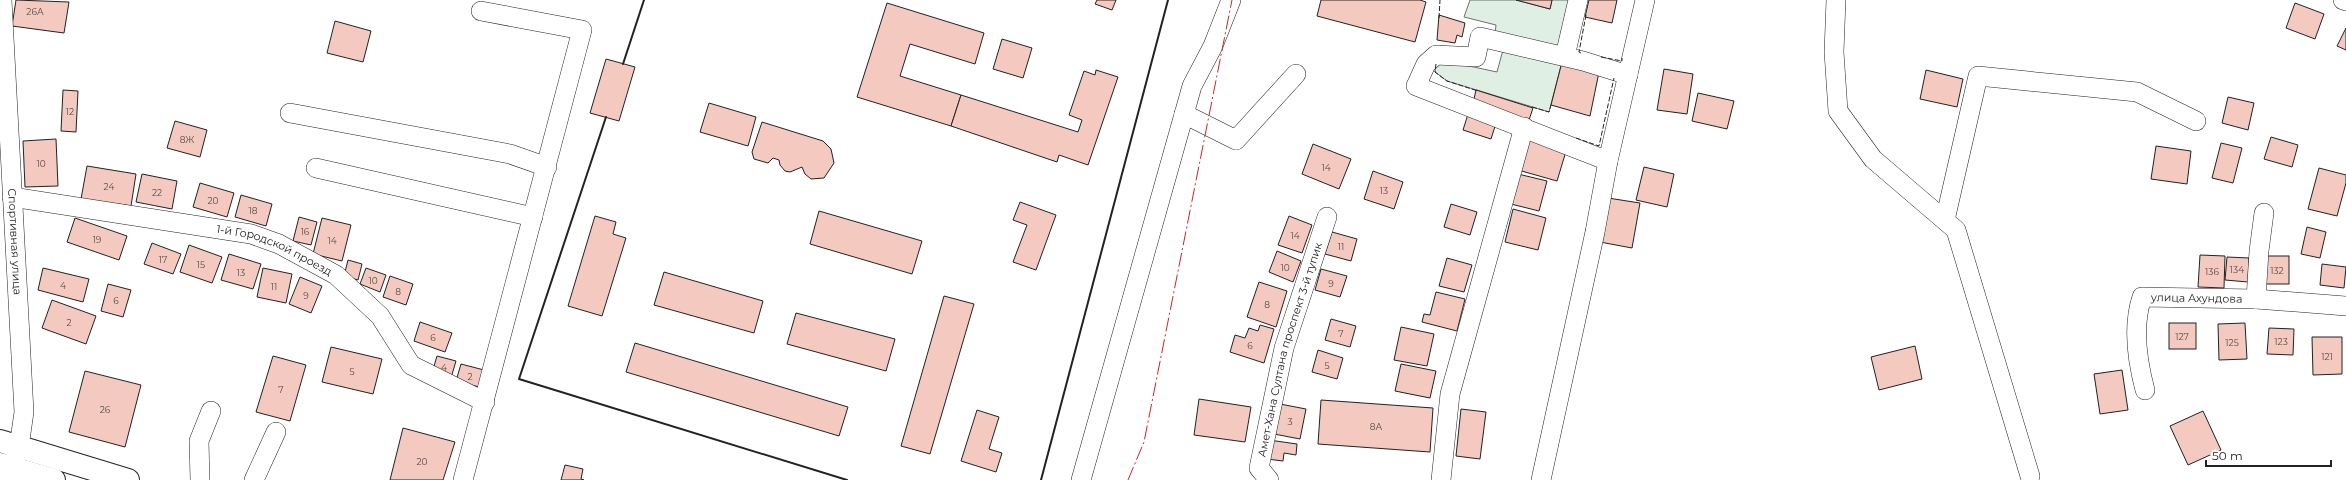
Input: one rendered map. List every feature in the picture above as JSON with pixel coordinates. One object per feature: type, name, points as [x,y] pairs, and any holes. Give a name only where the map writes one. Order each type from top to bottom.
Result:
[{"type":"main road","points":[[10,444],[128,480]]},
{"type":"main road","points":[[7,471],[54,480]]},
{"type":"street","name":"Спортивная улица","points":[[2,0],[5,120],[12,197],[24,412],[10,444],[7,471]]},
{"type":"street","points":[[1081,480],[1192,86],[1213,46],[1231,0]]},
{"type":"street","points":[[1565,56],[1578,0]]},
{"type":"street","points":[[1541,480],[1595,232],[1608,161],[1645,0]]},
{"type":"street","points":[[1836,0],[1834,52],[1838,111],[1873,159],[1956,230],[2030,476]]},
{"type":"street","points":[[463,480],[485,402],[582,30],[481,10]]},
{"type":"street","points":[[1608,161],[1416,86],[1426,64],[1436,55],[1476,57],[1480,37],[1565,56],[1628,75]]},
{"type":"street","points":[[1184,114],[1236,140],[1296,74]]},
{"type":"street","points":[[1945,220],[1978,76],[2138,92],[2196,121]]},
{"type":"street","points":[[290,113],[510,154],[547,166]]},
{"type":"street","points":[[1441,480],[1450,394],[1524,128]]},
{"type":"street","points":[[316,168],[533,217]]},
{"type":"street","name":"1-й Городской проезд","points":[[12,197],[251,234],[279,244],[336,275],[380,316],[411,365],[485,402]]},
{"type":"street","points":[[2256,300],[2259,251],[2264,213]]},
{"type":"street","name":"Амет-Хана Султана проспект 3-й тупик","points":[[1269,480],[1259,468],[1284,348],[1327,217]]},
{"type":"street","name":"улица Ахундова","points":[[2145,390],[2137,359],[2138,309],[2142,297],[2256,300],[2346,306]]},
{"type":"street","points":[[200,480],[199,440],[211,411]]},
{"type":"street","points":[[254,480],[276,432]]},
{"type":"green space","points":[[1470,0],[1516,0],[1550,9],[1552,0],[1572,0],[1560,47],[1495,34],[1496,25],[1464,17]]},
{"type":"green space","points":[[1503,50],[1562,62],[1549,112],[1447,81],[1435,72],[1436,59],[1497,72]]},
{"type":"building","points":[[16,0],[69,2],[64,33],[12,26]]},
{"type":"building","points":[[1097,0],[1116,0],[1112,10],[1095,4]]},
{"type":"building","points":[[1321,0],[1420,0],[1426,2],[1415,42],[1317,16]]},
{"type":"building","points":[[1516,0],[1552,0],[1550,9]]},
{"type":"building","points":[[1589,0],[1617,0],[1612,23],[1585,17]]},
{"type":"building","points":[[887,3],[984,33],[975,64],[910,44],[900,76],[961,95],[951,126],[857,97]]},
{"type":"building","points":[[2295,3],[2324,14],[2315,39],[2286,28]]},
{"type":"building","points":[[1439,15],[1465,23],[1462,37],[1457,35],[1455,43],[1437,40]]},
{"type":"building","points":[[335,21],[371,31],[363,62],[327,53]]},
{"type":"building","points":[[2346,28],[2346,50],[2337,46]]},
{"type":"building","points":[[1002,39],[1032,48],[1023,78],[993,69]]},
{"type":"building","points":[[606,59],[635,67],[619,121],[590,113]]},
{"type":"building","points":[[1562,62],[1599,72],[1590,116],[1551,105]]},
{"type":"building","points":[[1664,69],[1693,74],[1687,114],[1657,110]]},
{"type":"building","points":[[1096,70],[1118,77],[1088,165],[1059,155],[1057,162],[951,126],[961,95],[1078,132],[1082,120],[1069,115],[1084,71],[1095,75]]},
{"type":"building","points":[[1926,70],[1963,79],[1957,107],[1920,99]]},
{"type":"building","points":[[63,90],[78,91],[76,132],[61,131]]},
{"type":"building","points":[[1476,90],[1533,108],[1528,123],[1474,99]]},
{"type":"building","points":[[1698,93],[1734,101],[1727,129],[1692,121]]},
{"type":"building","points":[[2228,97],[2254,103],[2248,130],[2222,123]]},
{"type":"building","points":[[709,103],[756,117],[748,146],[700,132]]},
{"type":"building","points":[[1469,111],[1497,120],[1491,139],[1463,130]]},
{"type":"building","points":[[175,121],[207,130],[200,157],[167,148]]},
{"type":"building","points":[[762,122],[823,141],[831,149],[834,163],[824,178],[811,179],[805,174],[802,167],[790,172],[785,171],[780,165],[779,160],[773,158],[768,163],[754,159],[752,152]]},
{"type":"building","points":[[1528,137],[1567,148],[1557,181],[1518,170]]},
{"type":"building","points":[[2271,137],[2298,145],[2292,167],[2264,159]]},
{"type":"building","points":[[56,139],[58,186],[25,187],[23,141]]},
{"type":"building","points":[[2221,143],[2242,148],[2233,183],[2212,178]]},
{"type":"building","points":[[1313,144],[1351,159],[1339,189],[1302,174]]},
{"type":"building","points":[[2156,146],[2191,151],[2187,184],[2151,179]]},
{"type":"building","points":[[87,166],[136,174],[131,206],[81,199]]},
{"type":"building","points":[[1644,167],[1674,174],[1667,207],[1636,200]]},
{"type":"building","points":[[2319,168],[2346,175],[2346,183],[2337,216],[2308,209]]},
{"type":"building","points":[[1373,171],[1403,182],[1394,209],[1364,199]]},
{"type":"building","points":[[142,174],[177,181],[172,209],[136,202]]},
{"type":"building","points":[[1518,174],[1547,181],[1539,211],[1511,204]]},
{"type":"building","points":[[200,183],[234,193],[227,217],[193,207]]},
{"type":"building","points":[[241,195],[272,204],[266,226],[235,217]]},
{"type":"building","points":[[1608,198],[1640,203],[1632,248],[1600,242]]},
{"type":"building","points":[[1020,202],[1056,215],[1036,270],[1013,262],[1027,225],[1013,220]]},
{"type":"building","points":[[1451,204],[1477,212],[1470,235],[1444,227]]},
{"type":"building","points":[[1513,209],[1546,218],[1538,250],[1505,242]]},
{"type":"building","points":[[819,211],[922,241],[912,274],[810,244]]},
{"type":"building","points":[[595,216],[616,222],[613,234],[626,238],[602,316],[568,306]]},
{"type":"building","points":[[1289,216],[1312,225],[1302,253],[1278,245]]},
{"type":"building","points":[[299,217],[317,222],[311,245],[293,241]]},
{"type":"building","points":[[75,218],[127,236],[119,260],[67,242]]},
{"type":"building","points":[[322,218],[351,225],[342,261],[313,254]]},
{"type":"building","points":[[2307,227],[2326,232],[2320,258],[2301,254]]},
{"type":"building","points":[[1332,232],[1357,239],[1351,261],[1325,254]]},
{"type":"building","points":[[152,243],[181,254],[173,274],[144,264]]},
{"type":"building","points":[[189,245],[222,257],[212,283],[180,272]]},
{"type":"building","points":[[1277,251],[1301,261],[1293,282],[1269,272]]},
{"type":"building","points":[[229,254],[261,264],[253,289],[221,280]]},
{"type":"building","points":[[2200,255],[2225,256],[2224,288],[2198,287]]},
{"type":"building","points":[[2266,256],[2289,256],[2289,284],[2266,284]]},
{"type":"building","points":[[2227,257],[2249,258],[2248,282],[2225,280]]},
{"type":"building","points":[[1447,258],[1472,265],[1464,292],[1439,286]]},
{"type":"building","points":[[348,260],[362,264],[358,280],[344,276]]},
{"type":"building","points":[[2322,264],[2346,267],[2344,288],[2320,285]]},
{"type":"building","points":[[43,268],[89,279],[83,302],[38,290]]},
{"type":"building","points":[[263,268],[292,274],[286,303],[257,297]]},
{"type":"building","points":[[366,268],[386,275],[380,292],[360,284]]},
{"type":"building","points":[[1321,269],[1347,276],[1340,297],[1315,290]]},
{"type":"building","points":[[664,272],[763,301],[754,333],[654,305]]},
{"type":"building","points":[[390,276],[413,284],[406,305],[383,297]]},
{"type":"building","points":[[300,277],[322,286],[311,313],[289,304]]},
{"type":"building","points":[[1259,282],[1287,291],[1276,327],[1247,317]]},
{"type":"building","points":[[108,284],[131,290],[123,317],[101,311]]},
{"type":"building","points":[[1436,292],[1465,299],[1457,331],[1422,322],[1424,314],[1430,315]]},
{"type":"building","points":[[944,296],[974,304],[930,454],[901,446]]},
{"type":"building","points":[[52,300],[96,316],[86,344],[42,328]]},
{"type":"building","points":[[796,313],[895,339],[886,371],[787,344]]},
{"type":"building","points":[[1331,319],[1356,326],[1350,347],[1325,340]]},
{"type":"building","points":[[420,322],[452,333],[445,352],[414,341]]},
{"type":"building","points":[[2169,323],[2196,323],[2196,349],[2169,349]]},
{"type":"building","points":[[2245,323],[2247,359],[2219,360],[2218,324]]},
{"type":"building","points":[[1260,325],[1274,329],[1264,363],[1230,352],[1235,335],[1245,338],[1249,328],[1258,331]]},
{"type":"building","points":[[1401,327],[1434,334],[1427,366],[1394,360]]},
{"type":"building","points":[[2269,328],[2294,329],[2293,355],[2267,354]]},
{"type":"building","points":[[2312,337],[2342,337],[2342,374],[2313,375]]},
{"type":"building","points":[[635,343],[848,407],[839,436],[626,372]]},
{"type":"building","points":[[1915,346],[1922,379],[1879,390],[1871,357]]},
{"type":"building","points":[[331,347],[382,359],[373,394],[322,382]]},
{"type":"building","points":[[1318,350],[1343,358],[1337,379],[1312,372]]},
{"type":"building","points":[[273,356],[306,365],[290,421],[256,412]]},
{"type":"building","points":[[437,356],[456,361],[451,378],[432,373]]},
{"type":"building","points":[[461,364],[484,370],[479,387],[456,381]]},
{"type":"building","points":[[1401,364],[1436,371],[1430,398],[1395,391]]},
{"type":"building","points":[[2122,370],[2128,410],[2100,414],[2094,374]]},
{"type":"building","points":[[85,371],[141,385],[125,447],[69,432]]},
{"type":"building","points":[[1199,399],[1251,407],[1245,442],[1194,435]]},
{"type":"building","points":[[1321,400],[1433,408],[1430,452],[1318,444]]},
{"type":"building","points":[[1280,404],[1306,409],[1300,439],[1274,434]]},
{"type":"building","points":[[1461,409],[1486,412],[1480,459],[1456,456]]},
{"type":"building","points":[[977,410],[999,417],[989,449],[1002,453],[996,472],[961,461]]},
{"type":"building","points":[[2203,411],[2221,450],[2188,465],[2170,426]]},
{"type":"building","points":[[403,428],[455,442],[443,480],[390,480]]},
{"type":"building","points":[[1269,440],[1297,444],[1296,455],[1284,453],[1283,461],[1267,459]]},
{"type":"building","points":[[565,465],[583,469],[581,479],[584,480],[561,480]]},
{"type":"fence","points":[[1439,18],[1440,0]]},
{"type":"fence","points":[[1581,53],[1579,52],[1586,15]]},
{"type":"fence","points":[[1601,57],[1622,61],[1622,58]]},
{"type":"fence","points":[[1436,64],[1435,72],[1447,81],[1478,91]]},
{"type":"fence","points":[[1576,138],[1599,146],[1614,78]]},
{"type":"fence","points":[[1532,107],[1549,112],[1551,105]]},
{"type":"wall","points":[[623,64],[644,0]]},
{"type":"wall","points":[[1041,480],[1168,0]]},
{"type":"wall","points":[[606,117],[519,379],[847,480]]},
{"type":"power","points":[[1128,480],[1144,442],[1232,0]]}]
